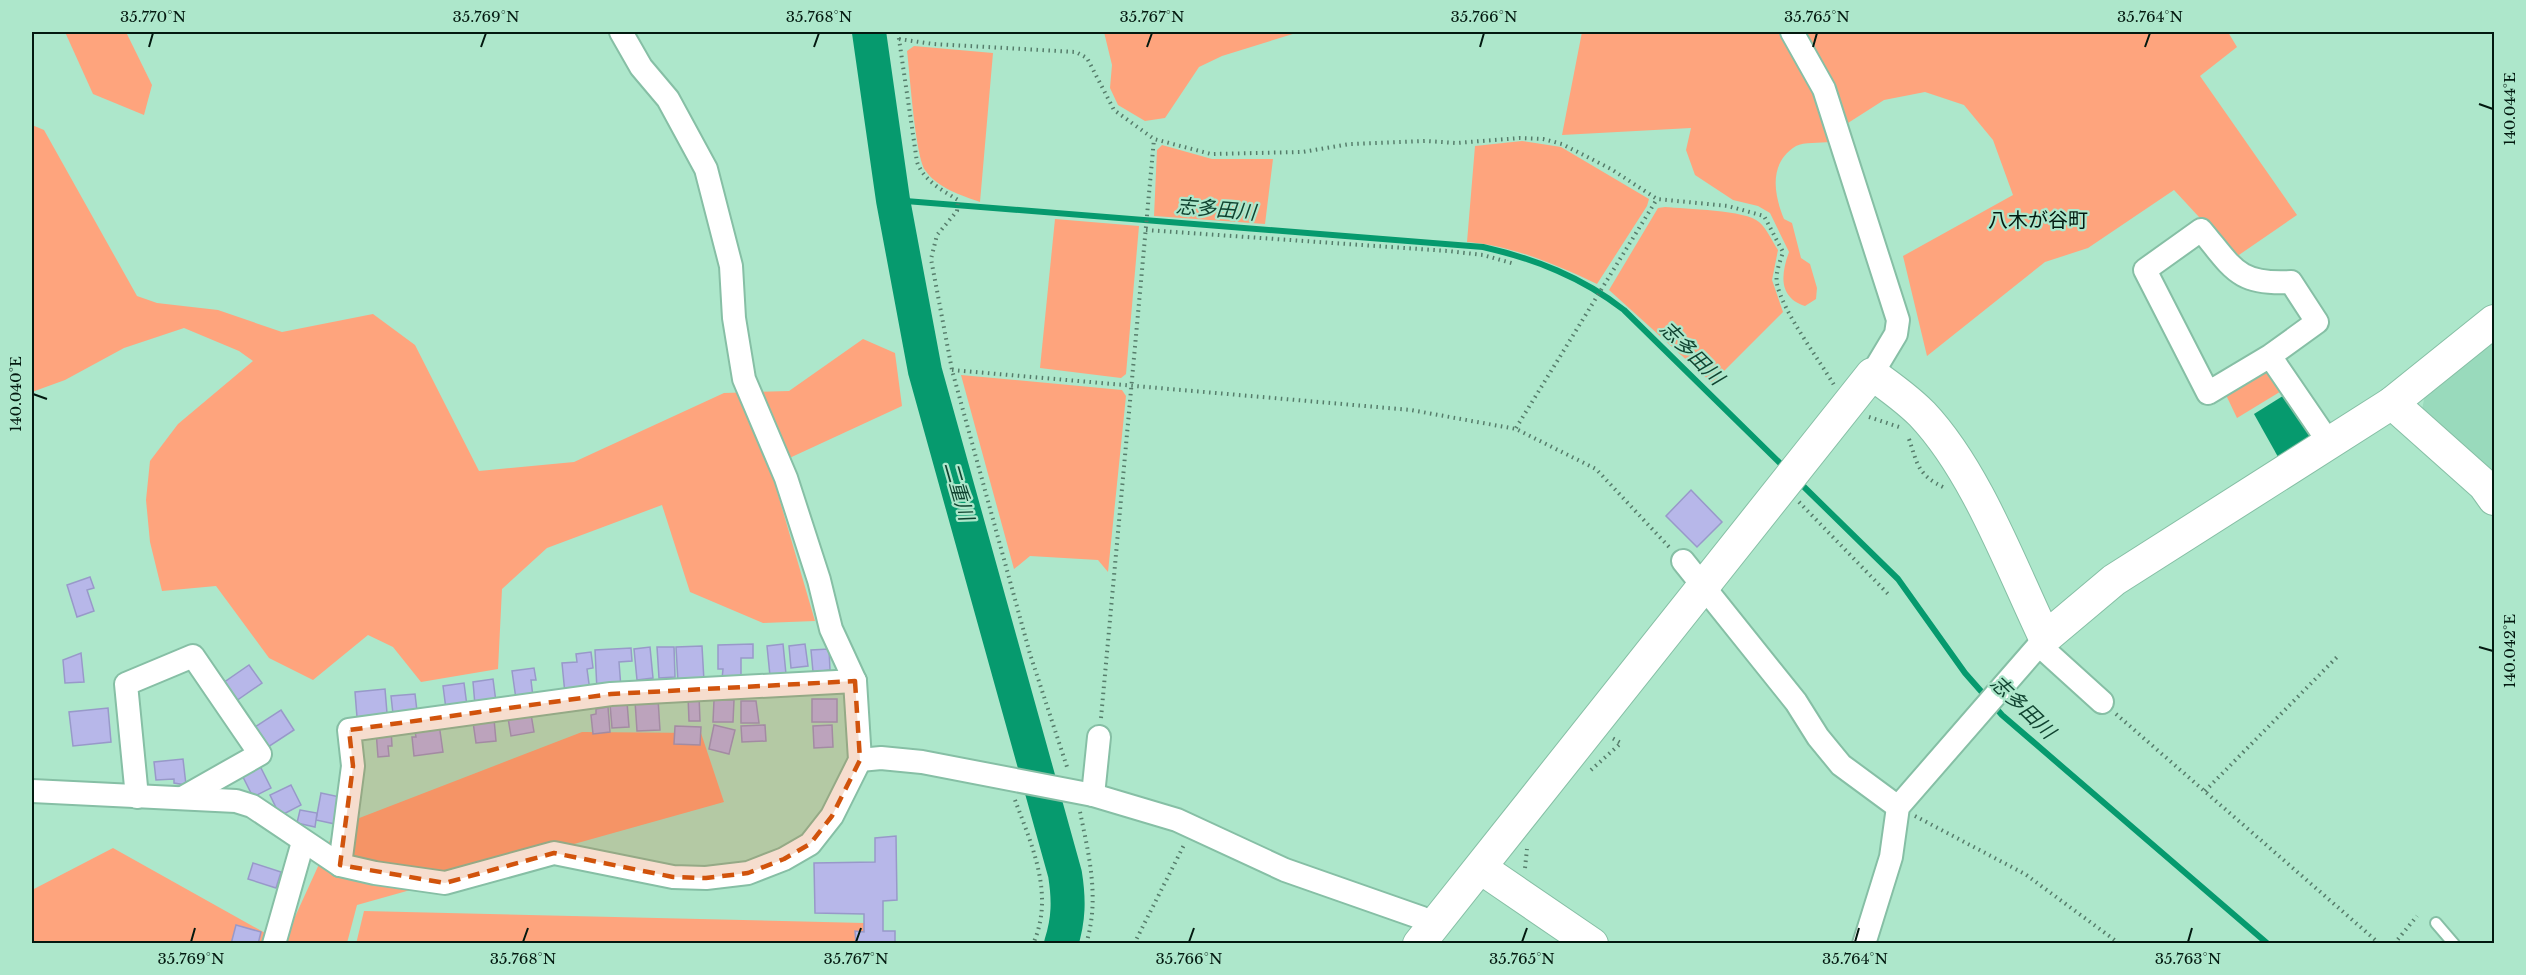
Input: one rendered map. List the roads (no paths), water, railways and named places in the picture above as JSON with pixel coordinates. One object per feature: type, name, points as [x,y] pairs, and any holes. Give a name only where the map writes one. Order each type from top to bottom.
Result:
[{"type":"street","points":[[32,791],[236,801],[252,806],[340,865],[445,884],[554,854],[673,877],[706,878],[748,873],[784,859],[810,844],[832,816],[860,760],[855,681],[831,629],[819,580],[786,478],[744,379],[734,318],[731,266],[706,169],[668,99],[641,67],[621,32]]},
{"type":"street","points":[[1426,935],[1486,871],[1703,588],[1872,374],[1896,334],[1898,320],[1824,89],[1792,32]]},
{"type":"street","points":[[2201,230],[2244,278],[2263,283],[2291,282],[2317,322],[2270,356],[2208,393],[2145,270],[2201,230]]},
{"type":"street","points":[[1864,944],[1891,857],[1898,807],[2042,641],[2114,580],[2328,441],[2392,403],[2494,321]]},
{"type":"street","points":[[2270,356],[2328,441]]},
{"type":"street","points":[[1872,374],[1922,414],[1946,444],[1973,488],[2042,641],[2102,702]]},
{"type":"street","points":[[2392,403],[2484,485],[2494,499]]},
{"type":"street","points":[[1683,561],[1796,702],[1818,738],[1841,765],[1898,807]]},
{"type":"street","points":[[137,797],[126,684],[193,656],[260,754],[184,797]]},
{"type":"street","points":[[340,865],[353,765],[349,730],[611,694],[855,681]]},
{"type":"street","points":[[1077,792],[1099,737]]},
{"type":"street","points":[[860,760],[880,758],[922,762],[1014,778],[1077,792],[1193,827],[1285,870],[1422,918],[1426,935]]},
{"type":"street","points":[[274,944],[303,842]]},
{"type":"street","points":[[1486,871],[1592,944]]},
{"type":"lane","points":[[2436,923],[2454,944]]},
{"type":"waterway","name":"二重川","points":[[869,32],[893,200],[925,371],[1065,874],[1068,909],[1061,944]]},
{"type":"waterway","name":"志多田川","points":[[893,200],[1483,247],[1521,257],[1575,279],[1624,310],[1786,469]]},
{"type":"waterway","name":"志多田川","points":[[1798,481],[1898,579],[1965,673],[2002,715],[2268,944]]},
{"type":"district","name":"八木が谷町","points":[[2038,220]]}]
